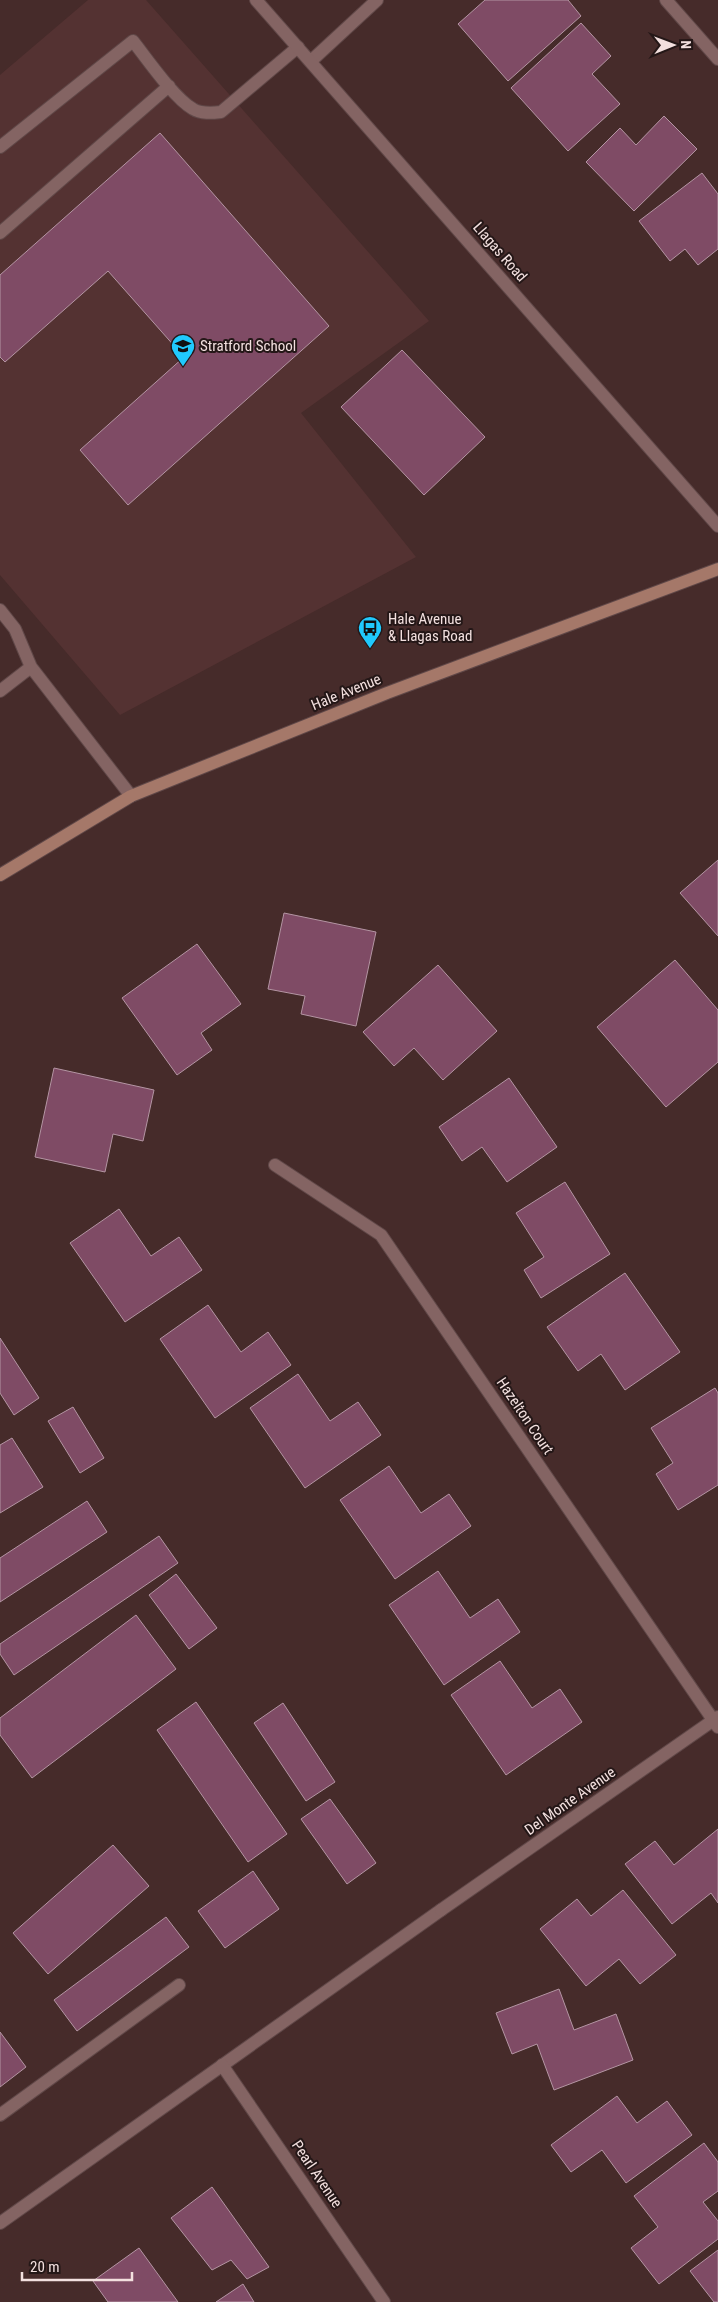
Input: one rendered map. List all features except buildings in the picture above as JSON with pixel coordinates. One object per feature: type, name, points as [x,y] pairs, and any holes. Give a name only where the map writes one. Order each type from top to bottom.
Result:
[{"type":"main road","name":"Hale Avenue","points":[[0,875],[131,796],[387,693],[718,569]]},
{"type":"street","name":"Llagas Road","points":[[256,0],[311,60],[718,526]]},
{"type":"street","points":[[311,60],[377,0]]},
{"type":"street","points":[[666,0],[718,58]]},
{"type":"street","points":[[0,147],[132,41],[169,86],[194,109],[207,113],[221,112],[298,47]]},
{"type":"street","points":[[0,232],[169,86]]},
{"type":"street","points":[[0,610],[16,629],[31,667],[131,796]]},
{"type":"street","points":[[0,691],[31,667]]},
{"type":"street","name":"Hazelton Court","points":[[275,1165],[381,1235],[716,1722]]},
{"type":"street","name":"Del Monte Avenue","points":[[0,2222],[441,1910],[716,1722]]},
{"type":"street","points":[[0,2115],[179,1986]]},
{"type":"street","name":"Pearl Avenue","points":[[222,2065],[384,2302]]},
{"type":"shaded area","name":"Stratford School","points":[[88,0],[146,0],[429,321],[301,413],[416,557],[120,715],[0,575],[0,75]]},
{"type":"place","name":"Stratford School","points":[[183,367]]},
{"type":"place","name":"Hale Avenue & Llagas Road","points":[[370,649]]}]
